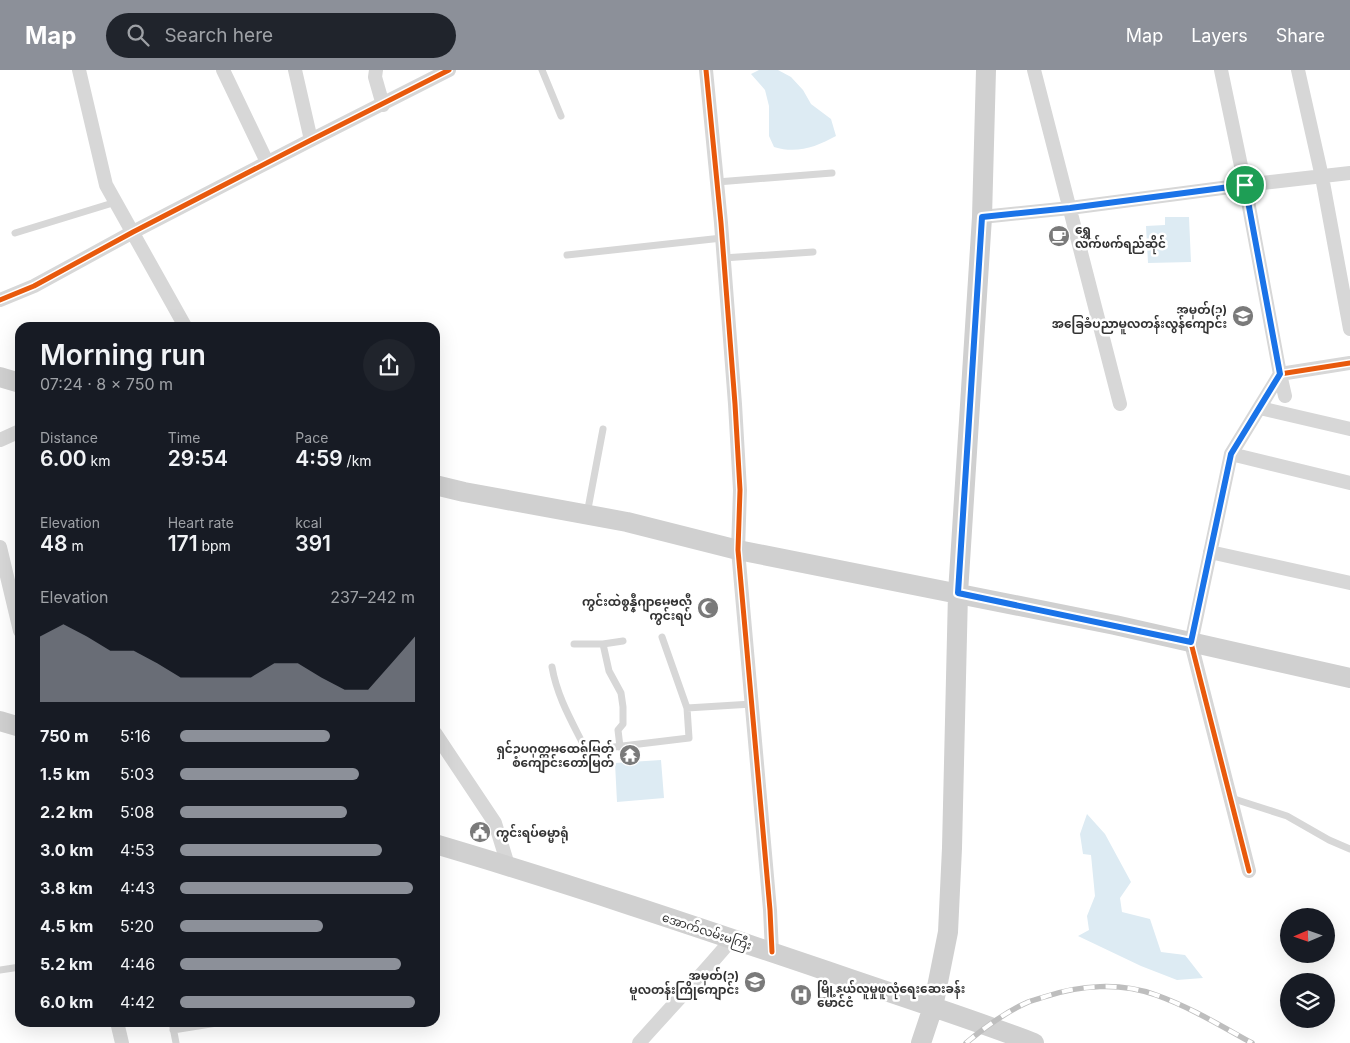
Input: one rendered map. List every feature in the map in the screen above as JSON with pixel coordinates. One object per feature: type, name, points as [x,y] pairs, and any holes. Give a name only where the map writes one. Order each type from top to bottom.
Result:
[{"type":"main road","points":[[921,1043],[933,1007],[948,932],[952,848],[958,593],[982,217],[986,70]]},
{"type":"main road","points":[[0,377],[15,381]]},
{"type":"main road","points":[[440,486],[627,522],[738,550],[958,593],[1350,678]]},
{"type":"main road","points":[[0,721],[15,726]]},
{"type":"main road","name":"အောက်လမ်းမကြီး","points":[[440,846],[772,952],[988,1025],[1034,1043]]},
{"type":"street","points":[[79,70],[106,185],[183,322]]},
{"type":"street","points":[[223,70],[268,162]]},
{"type":"street","points":[[294,70],[311,140]]},
{"type":"street","points":[[376,70],[383,104]]},
{"type":"street","points":[[0,300],[34,286],[133,232],[450,70]]},
{"type":"street","points":[[706,70],[735,404],[740,490],[738,550],[770,910],[772,952]]},
{"type":"street","points":[[1034,70],[1120,404]]},
{"type":"street","points":[[1221,70],[1285,396]]},
{"type":"street","points":[[1298,70],[1322,177],[1350,329]]},
{"type":"street","points":[[982,217],[1070,208],[1350,173]]},
{"type":"street","points":[[1280,374],[1350,363]]},
{"type":"street","points":[[1249,871],[1191,642],[1231,454],[1280,374]]},
{"type":"street","points":[[1260,408],[1350,429]]},
{"type":"street","points":[[0,440],[15,433]]},
{"type":"street","points":[[1231,454],[1350,483]]},
{"type":"street","points":[[0,547],[15,611]]},
{"type":"street","points":[[1210,552],[1350,583]]},
{"type":"street","points":[[440,740],[495,822],[508,866]]},
{"type":"street","points":[[639,1043],[732,939]]},
{"type":"street","points":[[118,1027],[122,1043]]},
{"type":"lane","points":[[542,70],[561,116]]},
{"type":"lane","points":[[717,182],[832,173]]},
{"type":"lane","points":[[15,234],[116,202]]},
{"type":"lane","points":[[567,255],[722,238]]},
{"type":"lane","points":[[723,258],[813,252]]},
{"type":"lane","points":[[587,514],[602,429]]},
{"type":"lane","points":[[552,667],[555,685],[564,708],[584,746],[620,747],[689,738],[687,708],[662,637]]},
{"type":"lane","points":[[574,644],[603,644],[623,641]]},
{"type":"lane","points":[[603,644],[609,671],[621,692],[623,724],[618,730],[620,747]]},
{"type":"lane","points":[[687,708],[752,704]]},
{"type":"lane","points":[[1231,798],[1287,816],[1329,840],[1350,849]]},
{"type":"lane","points":[[0,970],[15,968]]},
{"type":"lane","points":[[173,1027],[176,1043]]},
{"type":"shaded area","points":[[759,70],[778,70],[791,77],[803,90],[811,104],[831,119],[836,136],[806,148],[791,150],[774,147],[769,136],[769,106],[765,90],[751,74]]},
{"type":"shaded area","points":[[1165,217],[1189,217],[1191,262],[1148,263],[1146,226],[1165,225]]},
{"type":"shaded area","points":[[661,760],[664,798],[617,802],[615,763]]},
{"type":"shaded area","points":[[1087,814],[1105,834],[1131,882],[1120,898],[1122,912],[1150,919],[1161,952],[1185,955],[1203,978],[1177,980],[1141,966],[1078,936],[1089,930],[1087,916],[1095,896],[1091,855],[1083,854],[1080,834]]},
{"type":"railway","points":[[966,1043],[1002,1016],[1028,1002],[1072,990],[1100,987],[1128,988],[1156,995],[1193,1011],[1252,1043]]},
{"type":"cycle path","points":[[0,300],[34,286],[133,232],[449,70]]},
{"type":"cycle path","points":[[706,70],[721,223],[735,404],[740,490],[738,550],[770,910],[772,952]]},
{"type":"cycle path","points":[[1249,871],[1191,643],[1231,454],[1280,374],[1350,363]]},
{"type":"place","name":"ရွှေ လက်ဖက်ရည်ဆိုင်","points":[[1059,236]]},
{"type":"place","name":"အမှတ်(၁) အခြေခံပညာမူလတန်းလွန်ကျောင်း","points":[[1243,316]]},
{"type":"place","name":"ကွင်းထဲစွန္နီဂျာမေဗလီ ကွင်းရပ်","points":[[708,608]]},
{"type":"place","name":"ရှင်ဥပဂုတ္တမထေရ်မြတ် စံကျောင်းတော်မြတ်","points":[[630,755]]},
{"type":"place","name":"ကွင်းရပ်ဓမ္မာရုံ","points":[[480,832]]},
{"type":"place","name":"အမှတ်(၃) မူလတန်းကြိုကျောင်း","points":[[755,982]]},
{"type":"place","name":"မြို့နယ်လူမှုဖူလုံရေးဆေးခန်း မောင်ငံ","points":[[801,995]]},
{"type":"route","points":[[1245,185],[1280,374],[1231,454],[1191,642],[958,593],[982,217],[1070,208],[1245,185]]}]
